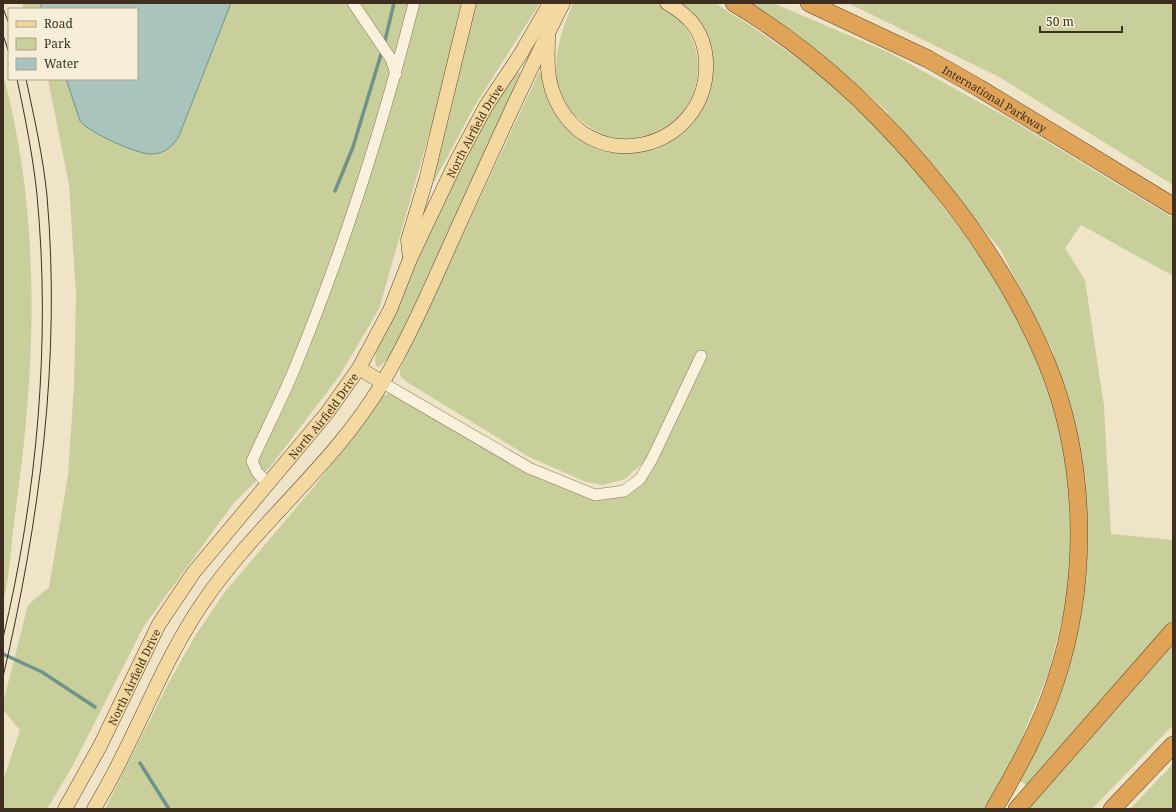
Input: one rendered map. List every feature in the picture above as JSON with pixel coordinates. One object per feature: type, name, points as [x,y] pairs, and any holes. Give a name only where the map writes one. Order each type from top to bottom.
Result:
[{"type":"highway","points":[[734,3],[781,34],[816,60],[883,121],[918,159],[959,211],[990,258],[1032,330],[1047,364],[1062,411],[1070,444],[1078,498],[1079,546],[1076,590],[1068,639],[1056,680],[1032,738],[994,809]]},
{"type":"highway","name":"International Parkway","points":[[809,3],[928,59],[986,92],[1173,206]]},
{"type":"highway","points":[[1017,809],[1173,631]]},
{"type":"highway","points":[[1112,809],[1173,745]]},
{"type":"main road","points":[[410,259],[408,240],[426,180],[469,3]]},
{"type":"main road","name":"North Airfield Drive","points":[[65,809],[100,746],[159,624],[194,572],[327,413],[359,368],[390,310],[410,259],[457,160],[486,106],[520,55],[550,3]]},
{"type":"main road","name":"North Airfield Drive","points":[[94,809],[120,762],[168,662],[203,601],[246,546],[308,480],[353,427],[383,383],[414,325],[525,79],[563,3]]},
{"type":"main road","points":[[548,32],[547,68],[552,90],[562,111],[573,125],[591,138],[621,147],[635,147],[661,139],[675,130],[693,111],[704,83],[706,73],[705,53],[701,36],[690,19],[667,3]]},
{"type":"main road","points":[[359,368],[383,383]]},
{"type":"lane","points":[[353,3],[388,54],[396,74]]},
{"type":"lane","points":[[267,483],[257,472],[252,461],[293,371],[332,270],[364,176],[396,74],[414,3]]},
{"type":"lane","points":[[383,383],[529,468],[595,495],[624,492],[640,479],[652,459],[701,356]]},
{"type":"green space","points":[[22,3],[461,3],[440,96],[379,309],[340,375],[270,467],[233,504],[144,626],[72,767],[47,809],[3,809],[3,781],[20,730],[3,710],[3,703],[28,605],[49,587],[68,475],[74,386],[76,294],[69,185],[48,80],[138,80],[138,8],[24,8]]},
{"type":"green space","points":[[476,3],[540,3],[474,107],[434,182],[430,180]]},
{"type":"green space","points":[[573,3],[655,3],[666,8],[682,23],[692,38],[697,55],[698,72],[695,88],[688,103],[678,117],[665,127],[648,135],[623,139],[609,137],[598,132],[573,114],[560,89],[556,65],[560,39]]},
{"type":"green space","points":[[680,3],[715,3],[760,32],[819,74],[898,149],[964,234],[996,280],[1026,330],[1051,397],[1066,452],[1070,523],[1069,591],[1049,672],[1013,759],[984,809],[105,809],[168,684],[195,636],[224,593],[317,483],[383,396],[393,392],[597,500],[637,488],[653,471],[643,463],[625,479],[603,485],[586,482],[529,457],[410,384],[400,376],[400,369],[539,72],[545,73],[546,81],[594,144],[668,141],[711,67]]},
{"type":"green space","points":[[745,3],[773,3],[888,52],[1010,119],[1173,218],[1173,276],[1081,225],[1065,248],[1085,280],[1104,406],[1111,534],[1173,540],[1173,621],[1028,786],[1017,779],[1068,657],[1088,551],[1077,448],[1053,352],[1000,249],[922,156],[884,117],[888,112],[819,55],[783,28]]},
{"type":"green space","points":[[848,3],[1173,3],[1173,185],[999,77]]},
{"type":"green space","points":[[517,70],[521,74],[405,330],[392,355],[379,367],[376,366],[375,359],[378,346],[425,240],[477,136],[496,102]]},
{"type":"green space","points":[[3,74],[16,128],[24,183],[32,294],[31,349],[22,460],[9,571],[3,602]]},
{"type":"green space","points":[[1173,642],[1173,725],[1092,809],[1025,809]]},
{"type":"green space","points":[[1173,764],[1173,809],[1130,809]]},
{"type":"water","points":[[40,3],[231,3],[179,136],[171,146],[156,154],[136,151],[125,147],[103,137],[85,126],[80,121],[66,80],[138,80],[138,8],[42,8]]},
{"type":"waterway","points":[[384,45],[394,3]]},
{"type":"waterway","points":[[335,191],[353,147],[382,51]]},
{"type":"waterway","points":[[3,654],[42,672],[95,707]]},
{"type":"waterway","points":[[140,763],[169,809]]},
{"type":"tram line","points":[[3,8],[8,21]]},
{"type":"tram line","points":[[3,35],[8,50]]},
{"type":"tram line","points":[[3,638],[25,529],[38,418],[41,362],[41,250],[37,195],[31,151],[17,80]]},
{"type":"tram line","points":[[3,677],[16,618],[37,498],[49,378],[51,257],[47,196],[41,151],[26,80]]}]
